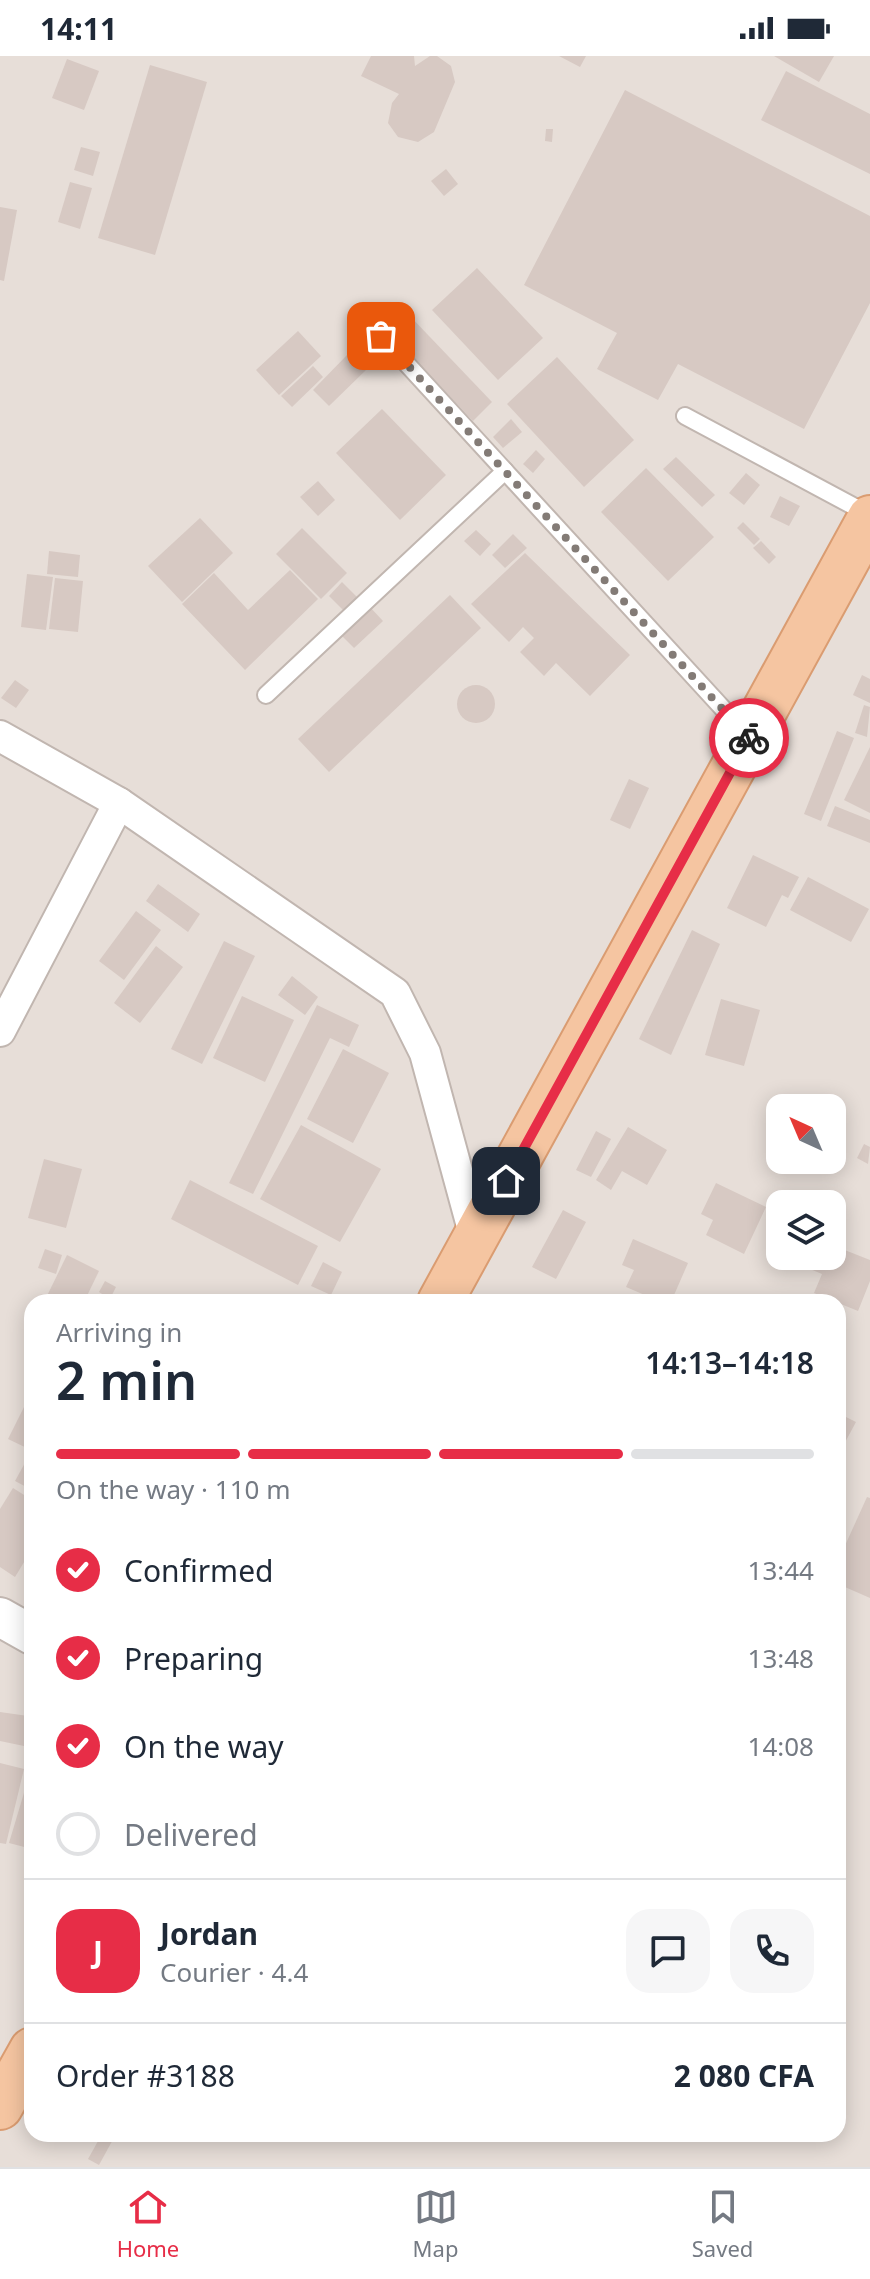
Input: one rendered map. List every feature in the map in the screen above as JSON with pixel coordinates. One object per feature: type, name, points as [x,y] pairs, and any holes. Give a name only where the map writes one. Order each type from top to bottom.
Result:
[{"type":"main road","points":[[444,1294],[870,516]]},
{"type":"main road","points":[[0,2107],[24,2064]]},
{"type":"street","points":[[0,736],[119,803],[395,993],[425,1053],[475,1237]]},
{"type":"street","points":[[0,1031],[119,803]]},
{"type":"street","points":[[0,1617],[24,1630]]},
{"type":"lane","points":[[361,314],[749,738]]},
{"type":"lane","points":[[685,416],[870,516]]},
{"type":"lane","points":[[266,695],[505,471]]},
{"type":"shaded area","points":[[0,56],[870,56],[870,2167],[0,2167]]},
{"type":"building","points":[[371,56],[414,56],[415,66],[430,56],[437,56],[451,66],[455,82],[434,132],[418,142],[398,137],[388,123],[392,103],[399,94],[361,76]]},
{"type":"building","points":[[559,56],[586,56],[580,67]]},
{"type":"building","points":[[774,56],[834,56],[819,82]]},
{"type":"building","points":[[67,59],[99,71],[84,110],[52,98]]},
{"type":"building","points":[[150,65],[207,82],[155,255],[98,238]]},
{"type":"building","points":[[786,71],[870,114],[870,174],[761,120]]},
{"type":"building","points":[[625,90],[870,216],[870,303],[804,429],[678,364],[658,400],[597,369],[617,333],[524,285]]},
{"type":"building","points":[[546,129],[553,129],[552,142],[545,141]]},
{"type":"building","points":[[81,147],[100,152],[93,176],[74,170]]},
{"type":"building","points":[[446,169],[458,184],[444,196],[431,181]]},
{"type":"building","points":[[70,182],[92,188],[80,229],[58,222]]},
{"type":"building","points":[[0,207],[17,210],[4,281],[0,280]]},
{"type":"building","points":[[477,268],[543,338],[498,380],[432,310]]},
{"type":"building","points":[[408,314],[492,402],[473,421],[389,332]]},
{"type":"building","points":[[298,331],[321,356],[279,395],[256,370]]},
{"type":"building","points":[[349,353],[366,370],[329,406],[313,390]]},
{"type":"building","points":[[557,357],[634,440],[584,487],[507,404]]},
{"type":"building","points":[[313,366],[323,377],[292,407],[281,396]]},
{"type":"building","points":[[382,409],[446,475],[400,520],[336,453]]},
{"type":"building","points":[[511,419],[522,432],[503,448],[493,437]]},
{"type":"building","points":[[536,450],[545,459],[533,473],[523,464]]},
{"type":"building","points":[[676,457],[715,495],[702,507],[663,469]]},
{"type":"building","points":[[646,468],[714,537],[668,581],[601,512]]},
{"type":"building","points":[[746,473],[760,485],[744,505],[729,493]]},
{"type":"building","points":[[318,481],[335,500],[318,516],[300,497]]},
{"type":"building","points":[[780,496],[800,506],[789,526],[770,517]]},
{"type":"building","points":[[200,518],[233,553],[182,602],[148,566]]},
{"type":"building","points":[[743,522],[760,539],[754,545],[737,528]]},
{"type":"building","points":[[302,528],[347,573],[321,599],[276,554]]},
{"type":"building","points":[[476,530],[491,544],[480,556],[464,541]]},
{"type":"building","points":[[513,534],[527,548],[505,568],[492,555]]},
{"type":"building","points":[[761,541],[776,557],[769,564],[753,548]]},
{"type":"building","points":[[49,551],[80,555],[78,577],[47,574]]},
{"type":"building","points":[[525,553],[630,655],[590,696],[556,663],[544,676],[520,652],[534,638],[523,627],[509,642],[471,604]]},
{"type":"building","points":[[290,570],[318,599],[245,670],[182,604],[214,573],[248,610]]},
{"type":"building","points":[[27,574],[53,577],[46,630],[21,627]]},
{"type":"building","points":[[55,578],[83,581],[78,632],[49,629]]},
{"type":"building","points":[[342,582],[358,598],[344,611],[329,596]]},
{"type":"building","points":[[450,595],[481,628],[329,772],[298,739]]},
{"type":"building","points":[[368,605],[383,621],[354,648],[339,633]]},
{"type":"building","points":[[862,675],[870,679],[870,703],[853,695]]},
{"type":"building","points":[[15,680],[29,690],[16,708],[1,698]]},
{"type":"building","points":[[476,685],[489,691],[495,704],[489,717],[476,723],[463,717],[457,704],[463,691]]},
{"type":"building","points":[[864,705],[870,707],[867,737],[855,733]]},
{"type":"building","points":[[837,731],[854,738],[821,821],[804,814]]},
{"type":"building","points":[[870,747],[870,813],[844,800]]},
{"type":"building","points":[[629,779],[649,788],[630,829],[610,820]]},
{"type":"building","points":[[835,806],[870,820],[870,843],[827,826]]},
{"type":"building","points":[[753,855],[799,877],[788,898],[782,895],[766,927],[727,908]]},
{"type":"building","points":[[808,877],[869,909],[851,942],[790,910]]},
{"type":"building","points":[[158,884],[200,914],[188,932],[146,901]]},
{"type":"building","points":[[136,911],[161,930],[124,980],[99,961]]},
{"type":"building","points":[[692,930],[720,944],[671,1055],[639,1039]]},
{"type":"building","points":[[224,941],[255,956],[202,1064],[171,1049]]},
{"type":"building","points":[[156,946],[183,967],[140,1023],[114,1003]]},
{"type":"building","points":[[292,976],[318,997],[305,1015],[278,995]]},
{"type":"building","points":[[242,996],[294,1020],[265,1082],[213,1058]]},
{"type":"building","points":[[721,999],[760,1010],[744,1066],[705,1055]]},
{"type":"building","points":[[317,1005],[359,1025],[349,1047],[330,1038],[253,1194],[229,1183]]},
{"type":"building","points":[[343,1049],[389,1073],[353,1143],[307,1119]]},
{"type":"building","points":[[301,1125],[381,1169],[340,1242],[260,1199]]},
{"type":"building","points":[[628,1127],[667,1150],[647,1185],[622,1171],[611,1190],[596,1180]]},
{"type":"building","points":[[596,1131],[611,1139],[591,1177],[576,1170]]},
{"type":"building","points":[[864,1144],[870,1147],[868,1164],[857,1158]]},
{"type":"building","points":[[44,1159],[82,1169],[66,1228],[28,1218]]},
{"type":"building","points":[[190,1180],[318,1246],[298,1285],[171,1219]]},
{"type":"building","points":[[716,1183],[766,1207],[744,1254],[706,1235],[713,1220],[701,1214]]},
{"type":"building","points":[[563,1210],[586,1222],[556,1279],[532,1267]]},
{"type":"building","points":[[633,1239],[688,1263],[674,1294],[642,1294],[626,1287],[634,1270],[622,1265]]},
{"type":"building","points":[[45,1249],[62,1255],[56,1274],[38,1268]]},
{"type":"building","points":[[846,1251],[870,1260],[870,1281],[858,1311],[846,1306],[846,1294],[814,1293],[822,1274],[812,1270],[846,1270]]},
{"type":"building","points":[[67,1255],[99,1271],[88,1294],[48,1294]]},
{"type":"building","points":[[323,1262],[342,1272],[331,1294],[311,1286]]},
{"type":"building","points":[[105,1281],[116,1287],[112,1294],[99,1292]]},
{"type":"building","points":[[24,1407],[24,1447],[8,1439]]},
{"type":"building","points":[[846,1417],[856,1422],[846,1441]]},
{"type":"building","points":[[24,1465],[24,1486],[15,1481]]},
{"type":"building","points":[[13,1488],[24,1495],[24,1562],[15,1577],[0,1567],[0,1509]]},
{"type":"building","points":[[867,1497],[870,1498],[870,1598],[846,1588],[846,1543]]},
{"type":"building","points":[[0,1712],[24,1715],[24,1746],[0,1741]]},
{"type":"building","points":[[0,1763],[24,1769],[6,1844],[0,1843]]},
{"type":"building","points":[[24,1793],[24,1847],[9,1843]]},
{"type":"building","points":[[98,2142],[112,2142],[99,2165],[88,2159]]},
{"type":"way so far","points":[[381,336],[749,738]]},
{"type":"route","points":[[506,1181],[749,738]]}]
